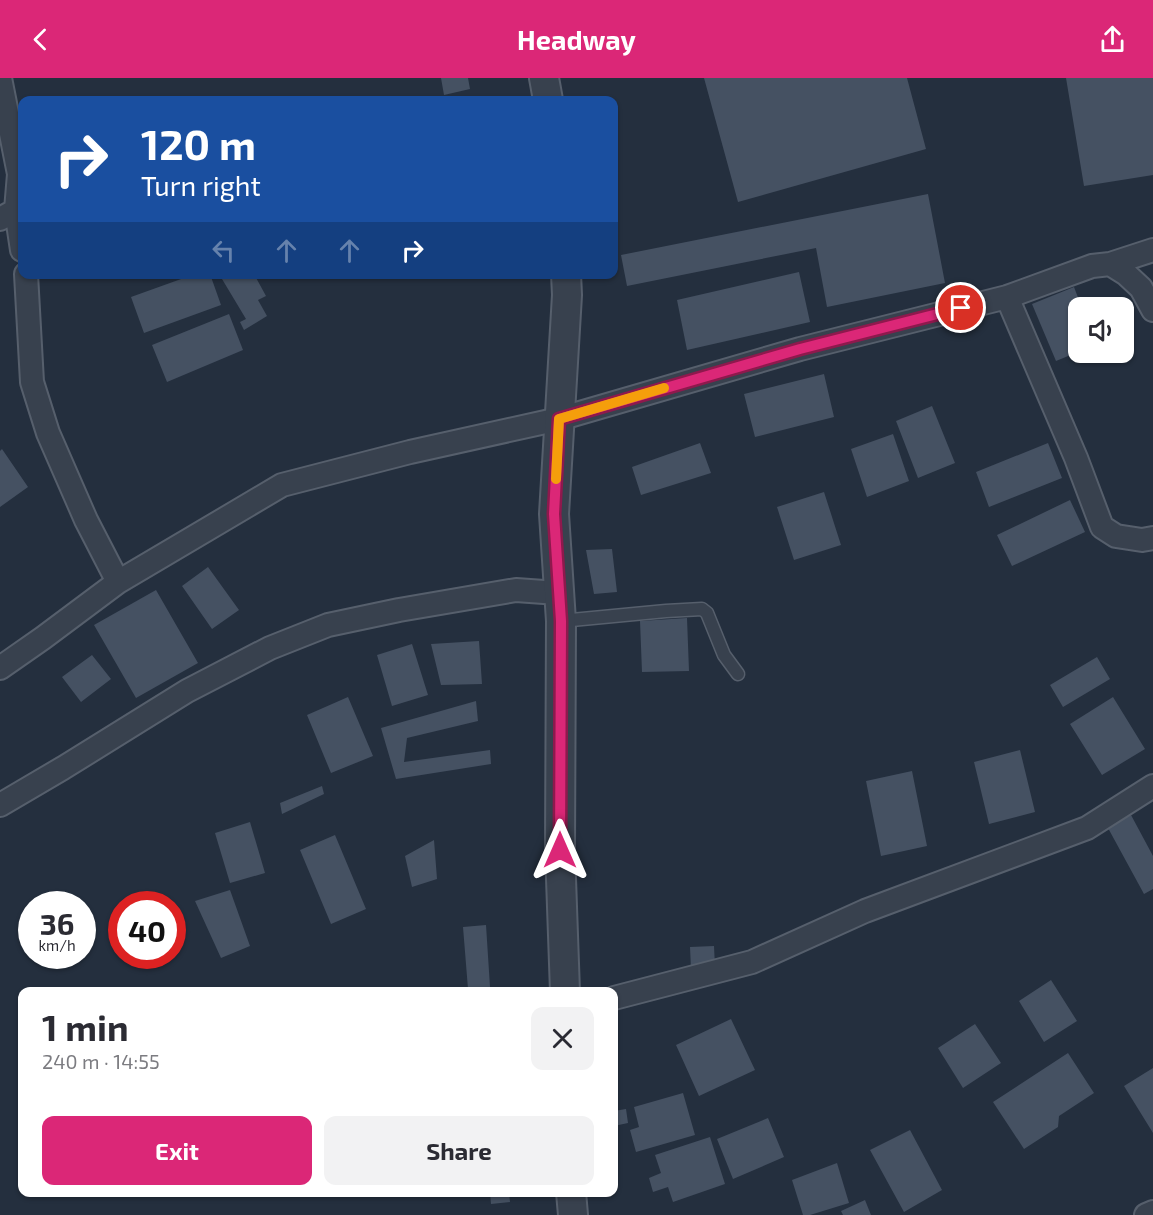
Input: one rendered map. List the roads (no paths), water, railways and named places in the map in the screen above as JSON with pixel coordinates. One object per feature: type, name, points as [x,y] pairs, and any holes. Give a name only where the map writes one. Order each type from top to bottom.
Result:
[{"type":"street","points":[[0,78],[18,169]]},
{"type":"street","points":[[543,78],[547,96]]},
{"type":"street","points":[[18,178],[8,214],[18,240]]},
{"type":"street","points":[[0,668],[118,582],[282,485],[410,452],[559,419],[800,349],[1007,297],[1092,266],[1110,264],[1153,250]]},
{"type":"street","points":[[1110,264],[1126,274],[1141,288],[1153,310]]},
{"type":"street","points":[[26,279],[33,382],[48,433],[86,520],[118,582]]},
{"type":"street","points":[[565,987],[560,850],[560,607],[554,514],[566,279]]},
{"type":"street","points":[[1007,297],[1076,458],[1102,527],[1116,536],[1142,540],[1153,538]]},
{"type":"street","points":[[0,805],[187,691],[270,648],[328,625],[516,590],[560,607]]},
{"type":"street","points":[[618,997],[752,962],[865,910],[1087,828],[1153,786]]},
{"type":"street","points":[[571,1197],[573,1215]]},
{"type":"street","points":[[1146,1215],[1153,1212]]},
{"type":"lane","points":[[560,607],[666,611],[702,609],[707,613],[724,655],[738,674]]}]
